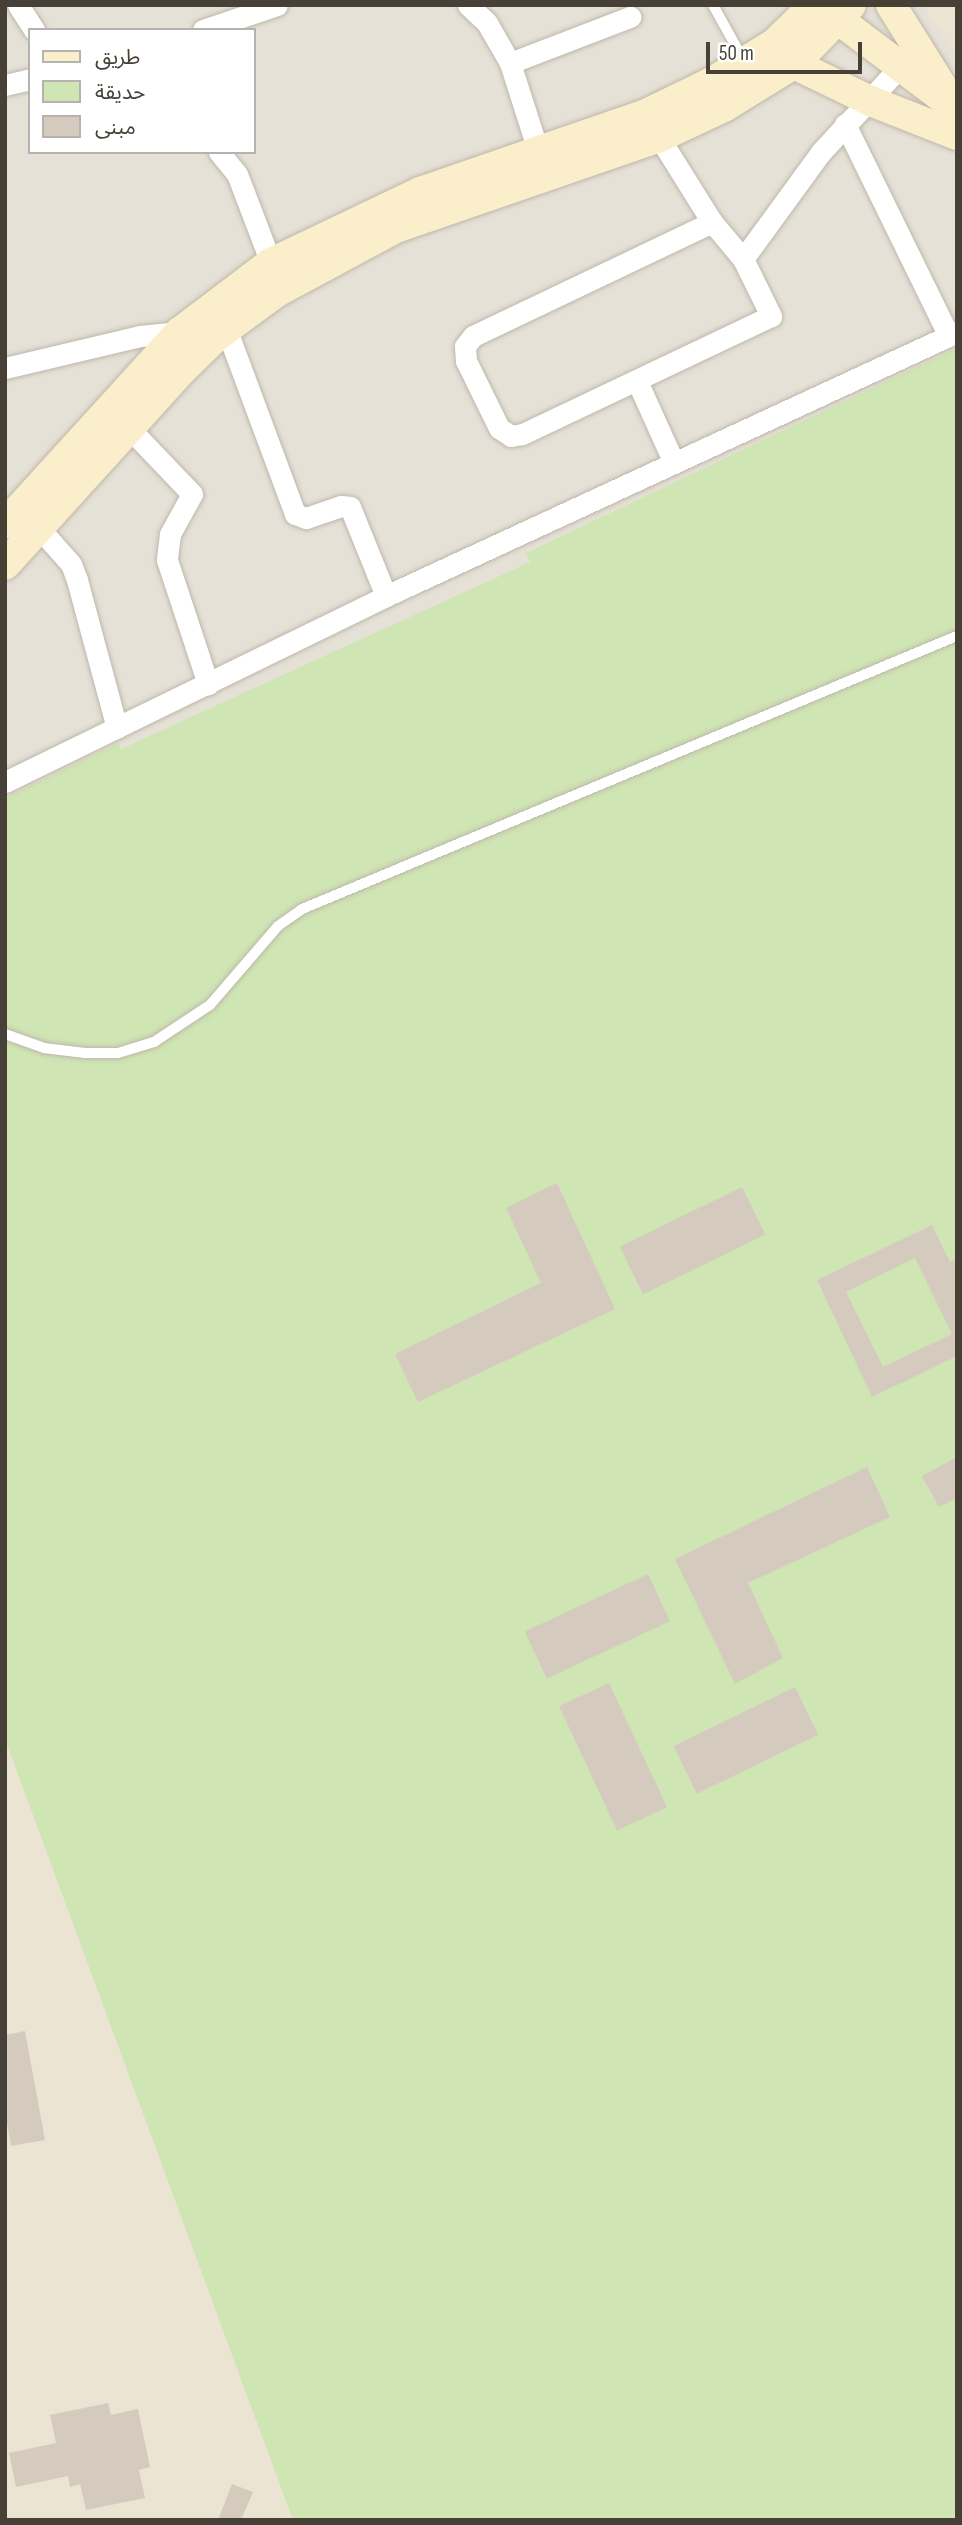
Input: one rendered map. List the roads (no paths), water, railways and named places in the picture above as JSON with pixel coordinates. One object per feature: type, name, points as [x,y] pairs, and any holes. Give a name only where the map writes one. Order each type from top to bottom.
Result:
[{"type":"main road","points":[[891,5],[909,57]]},
{"type":"main road","points":[[5,524],[180,332],[271,262],[380,208],[538,151],[724,107],[831,9],[909,57],[957,109]]},
{"type":"main road","points":[[5,565],[217,336],[277,292],[396,228],[652,126],[745,62],[784,54],[868,100],[957,135]]},
{"type":"street","points":[[18,5],[33,28]]},
{"type":"street","points":[[209,28],[277,5]]},
{"type":"street","points":[[468,5],[487,23],[510,63],[538,151]]},
{"type":"street","points":[[510,63],[630,17]]},
{"type":"street","points":[[743,259],[845,124],[909,57]]},
{"type":"street","points":[[5,85],[28,79]]},
{"type":"street","points":[[5,782],[386,596],[953,334],[845,124]]},
{"type":"street","points":[[652,126],[712,222],[743,259],[771,316],[637,381],[511,436],[499,429],[466,360],[465,346],[473,336],[712,222]]},
{"type":"street","points":[[221,154],[237,174],[271,262]]},
{"type":"street","points":[[5,368],[140,336],[180,332],[217,336],[236,346],[295,514],[306,518],[341,506],[350,507],[386,596]]},
{"type":"street","points":[[637,381],[674,463]]},
{"type":"street","points":[[129,428],[192,494],[170,534],[167,559],[208,684]]},
{"type":"street","points":[[39,528],[71,564],[77,579],[117,728]]},
{"type":"lane","points":[[713,5],[745,62]]},
{"type":"lane","points":[[5,1034],[44,1048],[85,1053],[118,1053],[154,1042],[210,1005],[278,926],[302,909],[957,636]]}]
